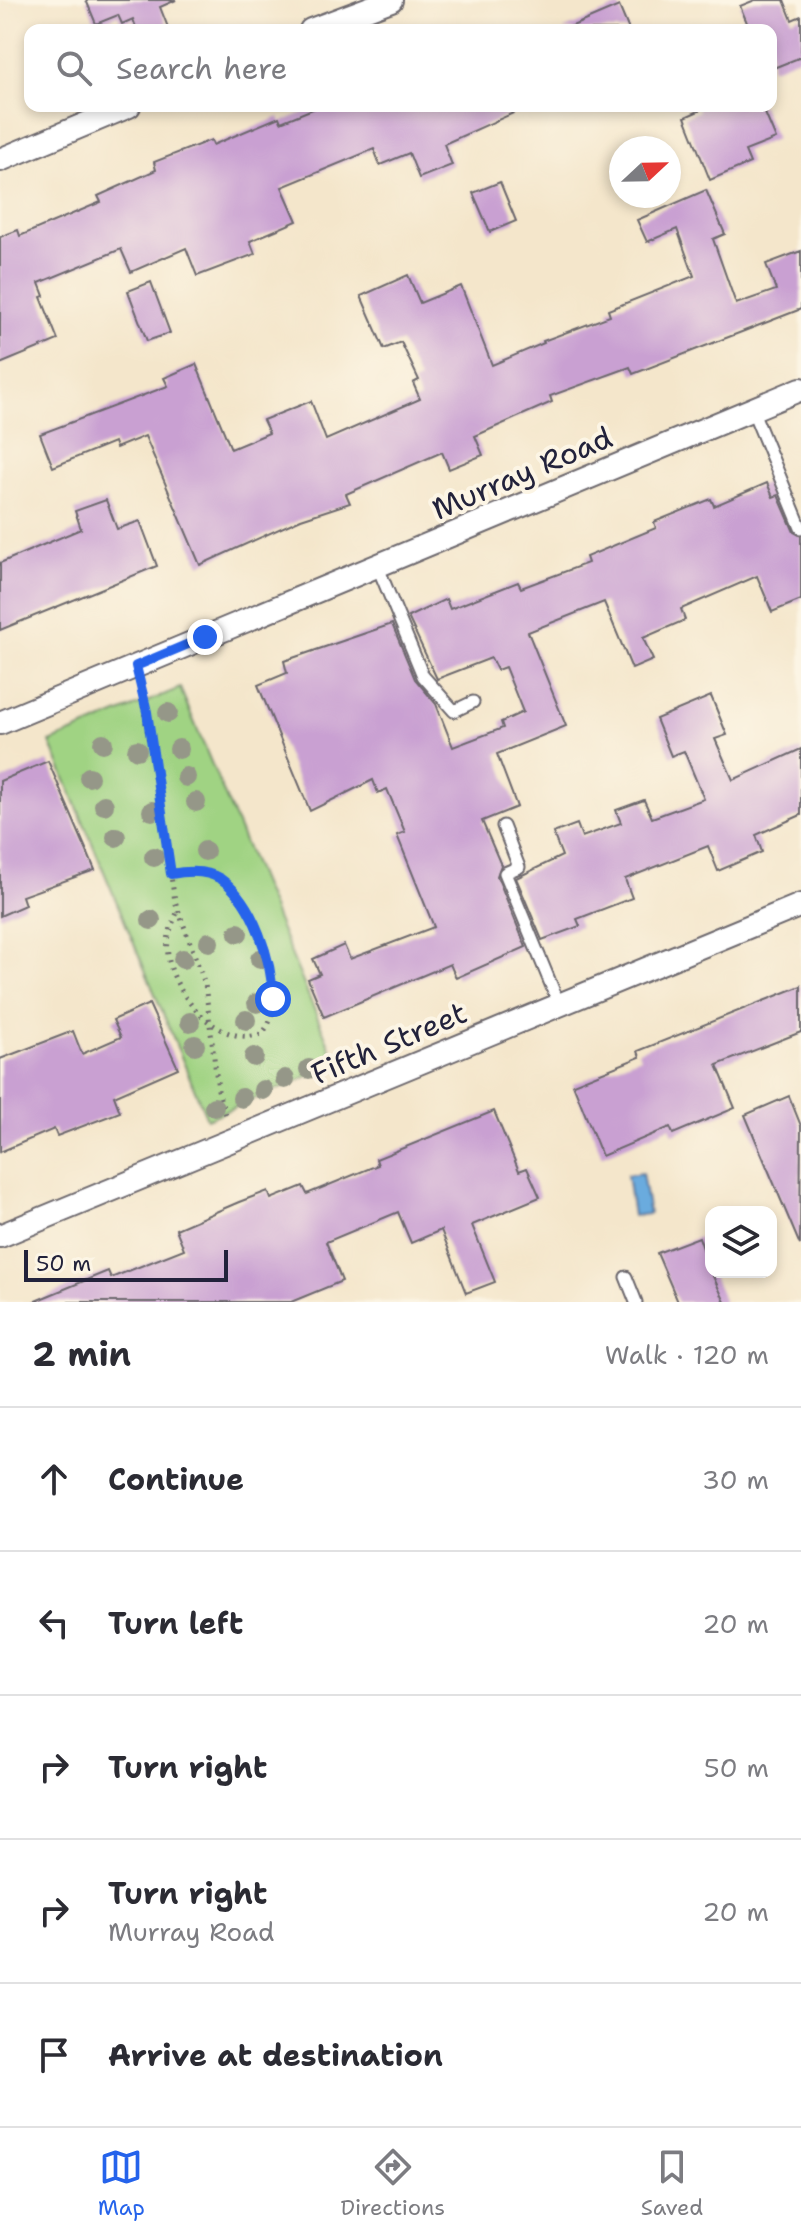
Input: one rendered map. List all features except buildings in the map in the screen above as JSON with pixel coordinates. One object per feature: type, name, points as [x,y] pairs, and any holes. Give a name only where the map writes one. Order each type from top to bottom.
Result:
[{"type":"street","points":[[327,24],[391,0]]},
{"type":"street","points":[[0,160],[115,112]]},
{"type":"street","name":"Murray Road","points":[[0,723],[801,389]]},
{"type":"street","name":"Fifth Street","points":[[0,1236],[801,905]]},
{"type":"lane","points":[[752,409],[801,528]]},
{"type":"lane","points":[[377,565],[423,676],[454,711],[473,702]]},
{"type":"lane","points":[[503,826],[519,867],[505,873],[559,1004]]},
{"type":"lane","points":[[626,1277],[636,1302]]},
{"type":"path","points":[[136,666],[147,712],[178,912],[199,962],[218,1090],[233,1140]]},
{"type":"path","points":[[171,874],[198,872],[219,878],[236,894],[250,916],[264,950],[273,985],[273,1018],[269,1028],[261,1034],[238,1038],[225,1034],[209,1021],[176,980],[168,956],[168,938],[178,912]]},
{"type":"green space","points":[[180,688],[337,1064],[207,1119],[50,742]]},
{"type":"water","points":[[642,1173],[649,1214],[633,1216],[627,1175]]},
{"type":"route","points":[[205,637],[136,666],[147,712],[171,874],[198,872],[219,878],[236,894],[250,916],[264,950],[273,985],[273,999]]}]
